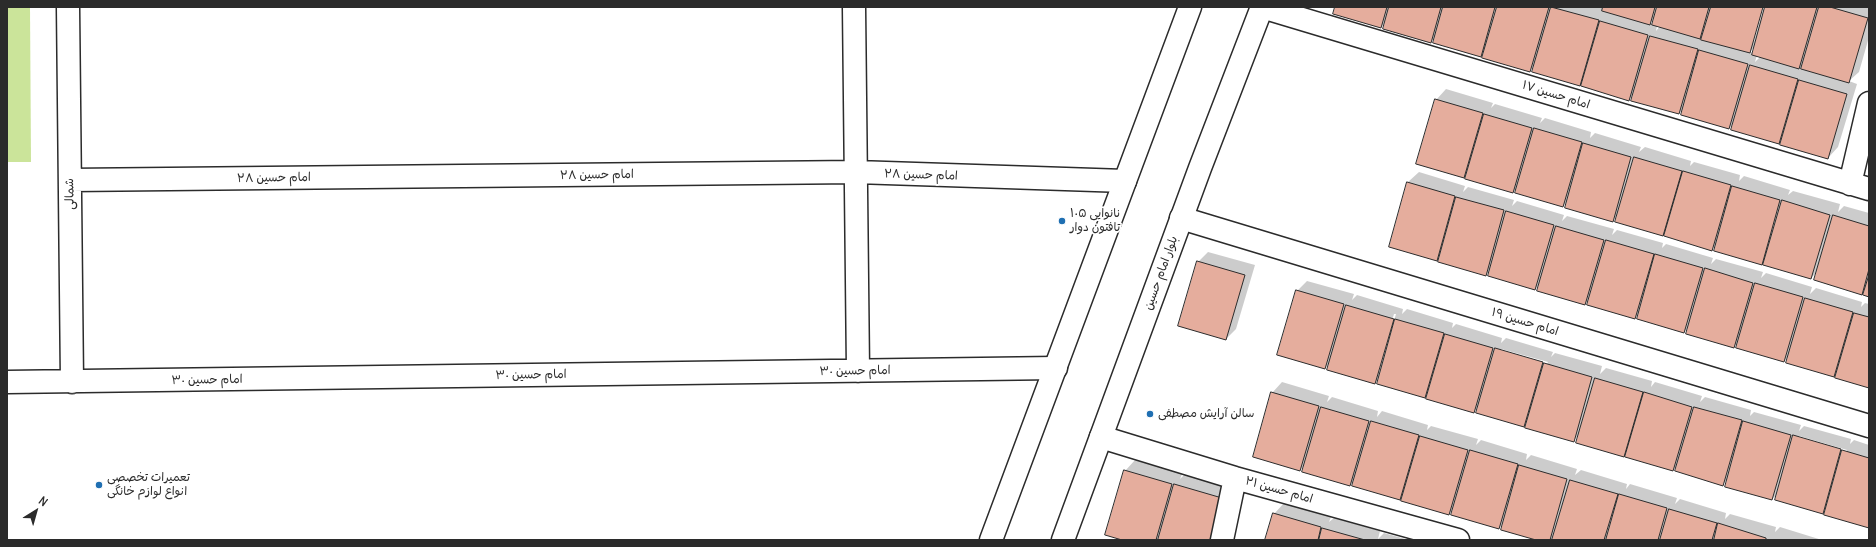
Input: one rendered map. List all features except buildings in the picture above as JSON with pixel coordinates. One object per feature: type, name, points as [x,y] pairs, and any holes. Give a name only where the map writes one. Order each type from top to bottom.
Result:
[{"type":"street","name":"شمالی","points":[[68,7],[72,382]]},
{"type":"street","points":[[854,7],[858,371]]},
{"type":"street","points":[[991,540],[1190,7]]},
{"type":"street","name":"امام حسین ۱۷","points":[[1262,7],[1860,186]]},
{"type":"street","name":"بلوار امام حسین","points":[[1063,540],[1181,218],[1262,7]]},
{"type":"street","points":[[1860,186],[1869,102]]},
{"type":"street","name":"امام حسین ۲۸","points":[[70,180],[856,172],[1125,182]]},
{"type":"street","name":"امام حسین ۱۹","points":[[1181,218],[1869,426]]},
{"type":"street","name":"امام حسین ۳۰","points":[[7,382],[1056,368]]},
{"type":"street","name":"امام حسین ۲۱","points":[[1101,437],[1235,478],[1458,540]]},
{"type":"street","points":[[1222,540],[1235,478]]},
{"type":"green space","points":[[7,7],[30,7],[31,162],[7,162]]},
{"type":"place","name":"نانوایی ۱۰۵ تافتون دوار","points":[[1062,221]]},
{"type":"place","name":"سالن آرایش مصطفی","points":[[1150,414]]},
{"type":"place","name":"تعمیرات تخصصی انواع لوازم خانگی","points":[[99,485]]}]
